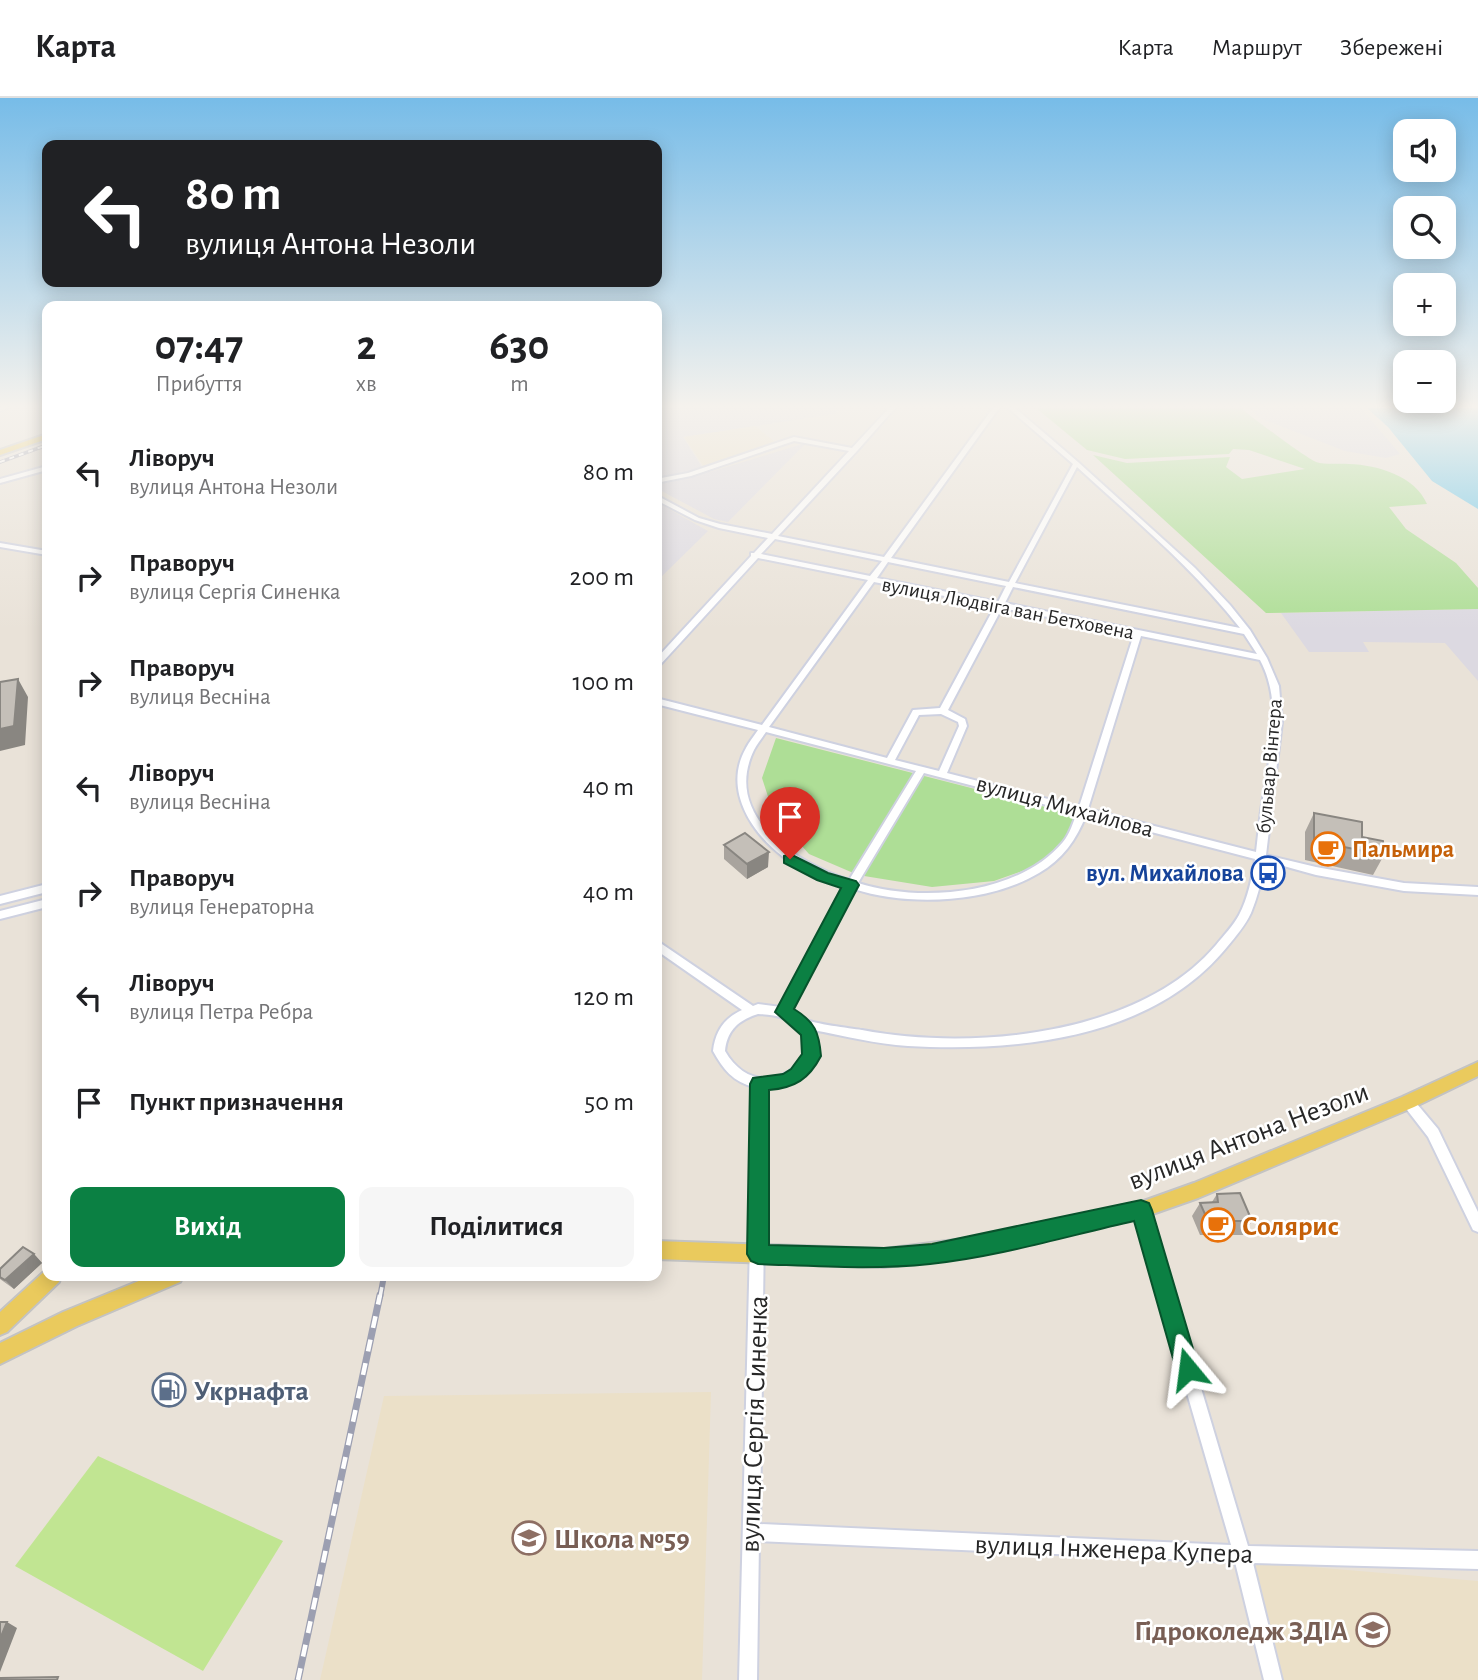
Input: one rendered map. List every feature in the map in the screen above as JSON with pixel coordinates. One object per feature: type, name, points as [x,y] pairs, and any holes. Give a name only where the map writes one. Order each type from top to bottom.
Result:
[{"type":"main road","name":"вулиця Антона Незоли","points":[[662,1250],[884,1258],[979,1247],[1141,1210],[1198,1190],[1408,1102],[1478,1069]]},
{"type":"main road","points":[[0,1325],[47,1281]]},
{"type":"main road","points":[[0,1354],[69,1319],[161,1281]]},
{"type":"street","points":[[662,656],[824,482]]},
{"type":"street","points":[[943,482],[750,748],[742,772],[743,793],[751,817],[767,839],[790,859],[823,876],[851,885],[920,896],[995,888],[1040,870],[1068,843],[1082,810],[1138,634]]},
{"type":"street","points":[[943,711],[1066,482]]},
{"type":"street","name":"бульвар Вінтера","points":[[804,1024],[905,1041],[995,1042],[1079,1029],[1135,1012],[1183,982],[1209,961],[1239,925],[1251,898],[1260,856],[1277,692],[1263,658],[1247,632],[1210,585],[1097,482]]},
{"type":"street","name":"вулиця Людвіга ван Бетховена","points":[[662,500],[709,523],[1247,632]]},
{"type":"street","points":[[0,545],[42,551]]},
{"type":"street","points":[[32,549],[42,546]]},
{"type":"street","name":"вулиця Людвіга ван Бетховена","points":[[754,555],[1263,658]]},
{"type":"street","name":"вулиця Михайлова","points":[[662,703],[1370,882],[1478,891]]},
{"type":"street","points":[[890,760],[916,712],[943,711],[956,716],[963,726],[942,774]]},
{"type":"street","points":[[784,1012],[851,885],[922,769]]},
{"type":"street","points":[[0,900],[42,889]]},
{"type":"street","points":[[0,915],[42,904]]},
{"type":"street","points":[[662,948],[752,1011]]},
{"type":"street","points":[[771,1009],[784,1012],[804,1024],[813,1045],[806,1066],[785,1081],[760,1084],[732,1072],[719,1051],[724,1028],[733,1018],[752,1011],[771,1009]]},
{"type":"street","name":"вулиця Сергія Синенка","points":[[748,1680],[760,1084]]},
{"type":"street","points":[[1408,1102],[1433,1133],[1478,1226]]},
{"type":"street","points":[[1141,1210],[1242,1554],[1273,1680]]},
{"type":"street","name":"вулиця Інженера Купера","points":[[750,1532],[1242,1554],[1478,1560]]},
{"type":"shaded area","points":[[662,482],[768,482],[728,522],[714,519],[662,491]]},
{"type":"shaded area","points":[[662,505],[708,531],[662,576]]},
{"type":"shaded area","points":[[1478,609],[1478,681],[1445,643],[1363,642],[1369,652],[1309,652],[1281,613]]},
{"type":"shaded area","name":"Школа №59","points":[[711,1392],[702,1680],[320,1680],[384,1396]]},
{"type":"shaded area","name":"Гідроколедж ЗДIА","points":[[1251,1562],[1478,1581],[1478,1680],[1280,1680]]},
{"type":"green space","points":[[1122,482],[1409,482],[1427,504],[1389,507],[1406,529],[1456,563],[1478,588],[1478,609],[1266,613]]},
{"type":"green space","points":[[776,738],[1077,815],[1066,840],[1036,866],[994,881],[932,887],[858,875],[809,854],[774,815],[762,778]]},
{"type":"green space","points":[[98,1456],[283,1541],[203,1671],[15,1566]]},
{"type":"water","points":[[1433,482],[1478,482],[1478,509]]},
{"type":"building","points":[[18,679],[14,726],[0,729],[0,682]]},
{"type":"building","points":[[1314,813],[1362,822],[1362,837],[1383,841],[1384,855],[1314,841]]},
{"type":"building","points":[[745,833],[769,852],[747,864],[724,845]]},
{"type":"building","points":[[1240,1193],[1252,1221],[1208,1221],[1200,1203],[1218,1202],[1217,1194]]},
{"type":"building","points":[[23,1247],[34,1254],[5,1280],[0,1277],[0,1269]]},
{"type":"building","points":[[0,1622],[7,1622],[0,1639]]},
{"type":"building","points":[[58,1677],[57,1680],[0,1680],[0,1678]]},
{"type":"railway","points":[[380,1297],[383,1281]]},
{"type":"railway","points":[[298,1680],[380,1295]]},
{"type":"place","name":"Пальмира","points":[[1328,849]]},
{"type":"place","name":"вул. Михайлова","points":[[1268,873]]},
{"type":"place","name":"Солярис","points":[[1218,1225]]},
{"type":"place","name":"Укрнафта","points":[[169,1390]]},
{"type":"place","name":"Школа №59","points":[[529,1538]]},
{"type":"place","name":"Гідроколедж ЗДIА","points":[[1373,1630]]},
{"type":"route","points":[[790,859],[823,876],[851,885],[813,952],[784,1012],[804,1024],[813,1045],[812,1056],[797,1075],[773,1084],[760,1084],[758,1254],[884,1258],[932,1254],[979,1247],[1141,1210],[1188,1369]]}]
